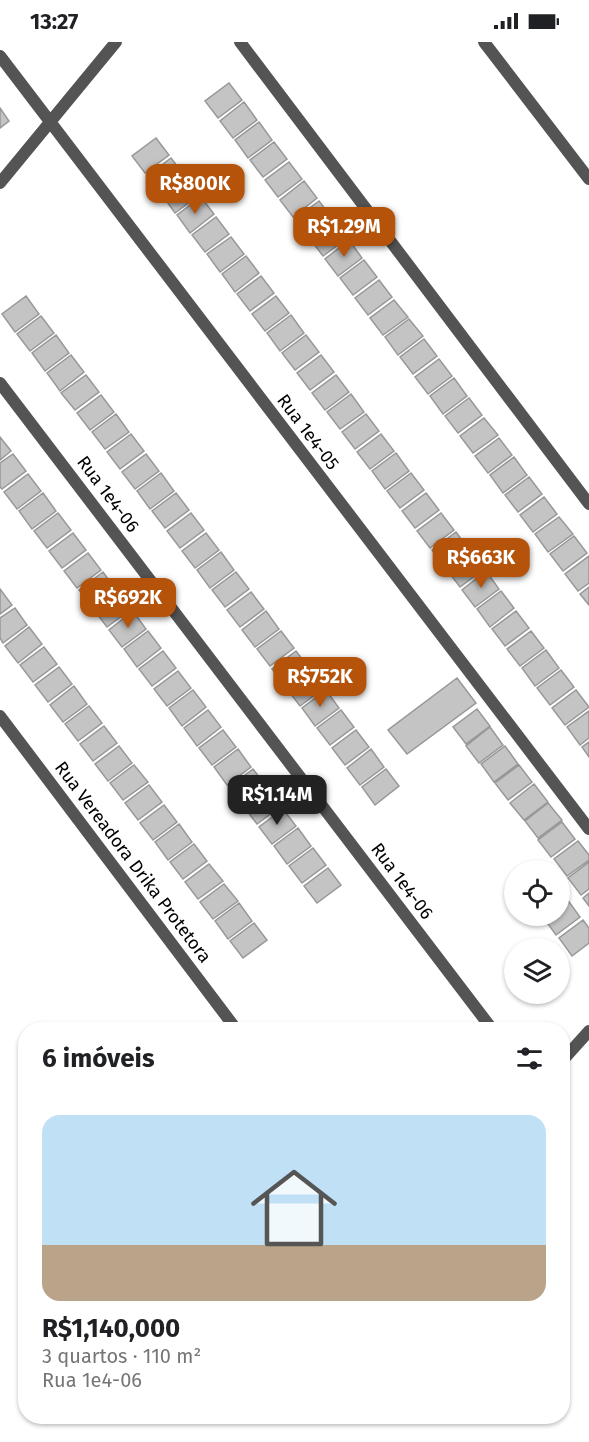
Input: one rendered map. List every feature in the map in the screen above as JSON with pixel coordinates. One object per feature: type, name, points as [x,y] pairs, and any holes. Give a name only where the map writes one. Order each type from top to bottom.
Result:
[{"type":"street","points":[[0,183],[116,42]]},
{"type":"street","points":[[240,42],[589,504]]},
{"type":"street","points":[[484,42],[589,179]]},
{"type":"street","name":"Rua 1e4-05","points":[[0,56],[589,829]]},
{"type":"street","name":"Rua 1e4-06","points":[[0,382],[487,1022]]},
{"type":"street","name":"Rua Vereadora Drika Protetora","points":[[0,716],[231,1022]]},
{"type":"street","points":[[570,1052],[589,1031]]},
{"type":"building","points":[[229,83],[242,100],[218,118],[205,101]]},
{"type":"building","points":[[244,102],[257,120],[233,138],[220,121]]},
{"type":"building","points":[[0,108],[9,121],[0,128]]},
{"type":"building","points":[[259,122],[272,140],[248,158],[235,140]]},
{"type":"building","points":[[156,138],[169,155],[145,173],[132,156]]},
{"type":"building","points":[[274,142],[287,159],[263,177],[250,160]]},
{"type":"building","points":[[171,158],[184,175],[160,193],[147,176]]},
{"type":"building","points":[[289,162],[302,179],[278,197],[265,180]]},
{"type":"building","points":[[186,177],[199,195],[175,213],[162,195]]},
{"type":"building","points":[[304,181],[317,198],[293,217],[280,200]]},
{"type":"building","points":[[201,197],[214,214],[190,233],[177,215]]},
{"type":"building","points":[[319,201],[332,218],[308,237],[295,219]]},
{"type":"building","points":[[216,217],[229,234],[205,252],[192,235]]},
{"type":"building","points":[[334,221],[347,238],[323,256],[310,239]]},
{"type":"building","points":[[231,237],[244,254],[220,272],[207,254]]},
{"type":"building","points":[[349,240],[362,258],[338,276],[325,259]]},
{"type":"building","points":[[246,256],[259,273],[235,292],[222,274]]},
{"type":"building","points":[[364,260],[377,277],[353,295],[340,278]]},
{"type":"building","points":[[261,276],[274,293],[250,311],[237,294]]},
{"type":"building","points":[[379,280],[392,297],[368,315],[355,298]]},
{"type":"building","points":[[26,296],[39,314],[15,332],[2,314]]},
{"type":"building","points":[[276,296],[289,313],[265,331],[252,314]]},
{"type":"building","points":[[394,300],[408,317],[383,335],[370,318]]},
{"type":"building","points":[[291,315],[304,333],[280,351],[267,333]]},
{"type":"building","points":[[41,316],[54,333],[30,351],[17,334]]},
{"type":"building","points":[[409,319],[423,336],[398,355],[385,337]]},
{"type":"building","points":[[56,335],[69,353],[45,371],[32,353]]},
{"type":"building","points":[[306,335],[319,352],[295,370],[282,353]]},
{"type":"building","points":[[424,339],[437,356],[413,374],[400,357]]},
{"type":"building","points":[[71,355],[84,372],[60,391],[47,373]]},
{"type":"building","points":[[321,355],[334,372],[310,390],[297,373]]},
{"type":"building","points":[[439,359],[452,376],[428,394],[415,377]]},
{"type":"building","points":[[86,375],[99,392],[75,410],[61,393]]},
{"type":"building","points":[[336,375],[349,392],[325,410],[312,393]]},
{"type":"building","points":[[454,378],[467,396],[443,414],[430,396]]},
{"type":"building","points":[[351,394],[364,412],[340,429],[327,412]]},
{"type":"building","points":[[101,395],[114,412],[90,430],[77,413]]},
{"type":"building","points":[[469,398],[482,415],[458,433],[445,416]]},
{"type":"building","points":[[116,414],[129,432],[105,449],[92,432]]},
{"type":"building","points":[[366,414],[379,431],[355,449],[342,432]]},
{"type":"building","points":[[484,418],[498,435],[473,453],[460,436]]},
{"type":"building","points":[[131,434],[144,451],[120,469],[107,452]]},
{"type":"building","points":[[381,434],[394,451],[370,469],[357,452]]},
{"type":"building","points":[[0,437],[11,451],[0,460]]},
{"type":"building","points":[[499,438],[512,455],[488,473],[475,456]]},
{"type":"building","points":[[396,453],[409,471],[385,489],[372,471]]},
{"type":"building","points":[[13,454],[26,471],[2,489],[0,487],[0,463]]},
{"type":"building","points":[[146,454],[159,471],[135,489],[122,472]]},
{"type":"building","points":[[514,457],[527,475],[503,493],[490,475]]},
{"type":"building","points":[[161,473],[174,491],[150,509],[137,491]]},
{"type":"building","points":[[411,473],[424,490],[400,508],[387,491]]},
{"type":"building","points":[[28,474],[41,491],[17,509],[4,492]]},
{"type":"building","points":[[529,477],[542,494],[518,512],[505,495]]},
{"type":"building","points":[[43,493],[56,511],[32,529],[19,511]]},
{"type":"building","points":[[176,493],[189,510],[165,528],[152,511]]},
{"type":"building","points":[[426,493],[439,510],[415,528],[402,511]]},
{"type":"building","points":[[544,497],[557,514],[533,532],[520,515]]},
{"type":"building","points":[[58,513],[71,530],[47,548],[34,531]]},
{"type":"building","points":[[191,513],[204,530],[180,548],[167,531]]},
{"type":"building","points":[[441,513],[454,530],[430,548],[417,531]]},
{"type":"building","points":[[559,517],[573,534],[548,552],[535,534]]},
{"type":"building","points":[[456,532],[469,550],[445,568],[432,550]]},
{"type":"building","points":[[73,533],[86,550],[62,568],[49,551]]},
{"type":"building","points":[[206,533],[219,550],[195,568],[182,551]]},
{"type":"building","points":[[574,536],[587,553],[563,571],[550,554]]},
{"type":"building","points":[[221,552],[234,570],[210,588],[197,570]]},
{"type":"building","points":[[471,552],[484,569],[460,587],[447,570]]},
{"type":"building","points":[[88,553],[101,570],[77,588],[64,571]]},
{"type":"building","points":[[589,556],[589,583],[578,591],[565,574]]},
{"type":"building","points":[[486,571],[499,589],[475,607],[462,590]]},
{"type":"building","points":[[103,572],[116,590],[92,607],[79,590]]},
{"type":"building","points":[[236,572],[249,589],[225,607],[212,590]]},
{"type":"building","points":[[589,587],[589,605],[580,594]]},
{"type":"building","points":[[0,589],[12,605],[0,614]]},
{"type":"building","points":[[501,591],[514,608],[490,627],[477,609]]},
{"type":"building","points":[[118,592],[131,609],[107,627],[94,610]]},
{"type":"building","points":[[251,592],[264,609],[240,627],[227,610]]},
{"type":"building","points":[[15,608],[27,625],[3,643],[0,638],[0,618]]},
{"type":"building","points":[[133,611],[146,629],[122,647],[109,630]]},
{"type":"building","points":[[266,611],[279,629],[255,647],[242,630]]},
{"type":"building","points":[[516,611],[529,628],[505,646],[492,629]]},
{"type":"building","points":[[29,627],[42,644],[18,663],[5,646]]},
{"type":"building","points":[[148,631],[161,648],[137,667],[124,649]]},
{"type":"building","points":[[281,631],[294,648],[270,666],[257,649]]},
{"type":"building","points":[[531,631],[544,648],[520,666],[507,649]]},
{"type":"building","points":[[44,647],[57,664],[33,682],[20,665]]},
{"type":"building","points":[[546,650],[559,668],[535,686],[522,668]]},
{"type":"building","points":[[163,651],[176,668],[152,686],[139,669]]},
{"type":"building","points":[[296,651],[309,668],[285,686],[272,669]]},
{"type":"building","points":[[59,667],[72,684],[48,702],[35,685]]},
{"type":"building","points":[[561,670],[574,687],[550,705],[537,688]]},
{"type":"building","points":[[178,671],[191,688],[167,706],[154,689]]},
{"type":"building","points":[[311,671],[324,688],[300,706],[287,689]]},
{"type":"building","points":[[457,678],[476,703],[407,754],[388,730]]},
{"type":"building","points":[[74,686],[87,704],[63,722],[50,705]]},
{"type":"building","points":[[193,690],[206,707],[182,726],[169,708]]},
{"type":"building","points":[[326,690],[339,708],[315,726],[302,708]]},
{"type":"building","points":[[576,690],[589,707],[565,725],[552,708]]},
{"type":"building","points":[[89,706],[102,723],[78,741],[65,724]]},
{"type":"building","points":[[477,709],[490,726],[466,744],[453,727]]},
{"type":"building","points":[[208,710],[221,727],[197,746],[184,728]]},
{"type":"building","points":[[341,710],[354,727],[330,745],[317,728]]},
{"type":"building","points":[[589,711],[589,738],[580,745],[567,727]]},
{"type":"building","points":[[104,726],[117,743],[93,761],[80,744]]},
{"type":"building","points":[[490,727],[503,745],[479,763],[466,746]]},
{"type":"building","points":[[223,730],[236,747],[212,765],[199,748]]},
{"type":"building","points":[[356,730],[369,747],[345,765],[332,748]]},
{"type":"building","points":[[589,742],[589,757],[582,747]]},
{"type":"building","points":[[119,746],[132,763],[108,781],[95,764]]},
{"type":"building","points":[[505,746],[518,764],[494,782],[481,764]]},
{"type":"building","points":[[238,749],[251,767],[227,785],[214,767]]},
{"type":"building","points":[[371,749],[384,767],[360,785],[347,768]]},
{"type":"building","points":[[134,765],[148,782],[123,800],[110,783]]},
{"type":"building","points":[[519,765],[532,782],[508,800],[495,783]]},
{"type":"building","points":[[253,769],[266,786],[242,805],[229,787]]},
{"type":"building","points":[[386,769],[399,786],[375,805],[362,787]]},
{"type":"building","points":[[534,784],[548,802],[524,820],[510,803]]},
{"type":"building","points":[[149,785],[162,802],[138,820],[125,803]]},
{"type":"building","points":[[268,789],[281,806],[257,824],[244,807]]},
{"type":"building","points":[[548,803],[562,820],[538,838],[525,821]]},
{"type":"building","points":[[164,805],[177,822],[153,840],[140,823]]},
{"type":"building","points":[[283,809],[296,826],[272,844],[259,827]]},
{"type":"building","points":[[562,822],[575,839],[551,857],[538,840]]},
{"type":"building","points":[[179,824],[192,842],[168,860],[155,842]]},
{"type":"building","points":[[298,828],[311,846],[287,864],[274,846]]},
{"type":"building","points":[[578,841],[589,855],[589,860],[570,874],[570,860],[554,859]]},
{"type":"building","points":[[194,844],[207,861],[183,879],[170,862]]},
{"type":"building","points":[[313,848],[326,865],[302,883],[289,866]]},
{"type":"building","points":[[589,862],[589,889],[581,895],[570,881],[570,876]]},
{"type":"building","points":[[209,864],[223,881],[198,899],[185,882]]},
{"type":"building","points":[[328,868],[341,885],[317,903],[304,886]]},
{"type":"building","points":[[224,884],[238,901],[213,919],[200,902]]},
{"type":"building","points":[[589,893],[589,906],[583,898]]},
{"type":"building","points":[[239,903],[252,921],[228,939],[215,921]]},
{"type":"building","points":[[570,903],[580,917],[570,924]]},
{"type":"building","points":[[583,920],[589,928],[589,943],[572,956],[570,938],[559,938]]},
{"type":"building","points":[[254,923],[267,940],[243,958],[230,941]]},
{"type":"building","points":[[550,926],[568,926],[556,935]]}]
